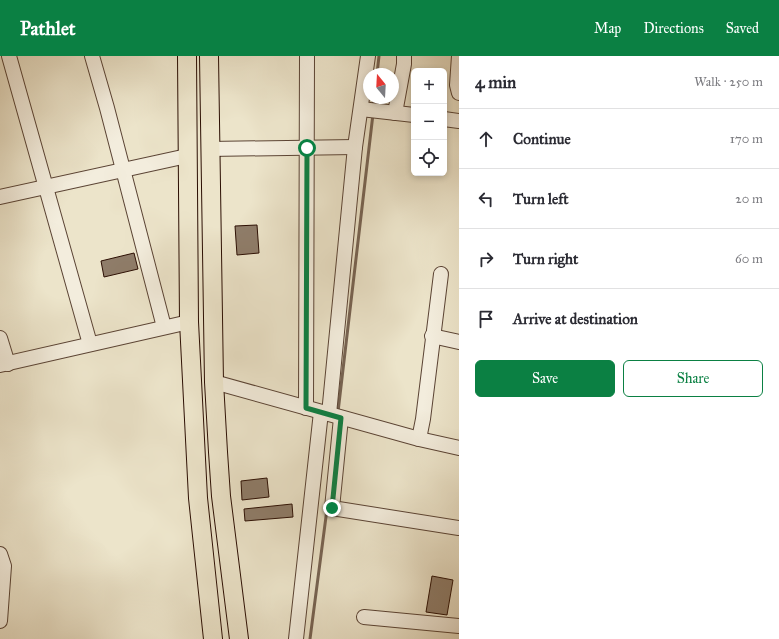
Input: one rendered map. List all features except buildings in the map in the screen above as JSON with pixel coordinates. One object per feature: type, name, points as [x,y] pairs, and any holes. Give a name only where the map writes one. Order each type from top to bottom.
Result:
[{"type":"main road","points":[[187,56],[189,322],[198,498],[213,639]]},
{"type":"main road","points":[[208,56],[214,382],[221,496],[239,639]]},
{"type":"street","points":[[9,56],[90,344]]},
{"type":"street","points":[[92,56],[164,327]]},
{"type":"street","points":[[306,408],[307,56]]},
{"type":"street","points":[[368,56],[369,110],[355,147],[333,416],[332,508],[459,528]]},
{"type":"street","points":[[396,113],[404,56]]},
{"type":"street","points":[[459,56],[457,84],[459,93]]},
{"type":"street","points":[[369,110],[411,115]]},
{"type":"street","points":[[447,119],[459,121]]},
{"type":"street","points":[[209,149],[355,147]]},
{"type":"street","points":[[0,197],[187,156]]},
{"type":"street","points":[[419,439],[423,419],[432,336],[441,274]]},
{"type":"street","points":[[0,338],[4,365],[189,322]]},
{"type":"street","points":[[432,336],[459,342]]},
{"type":"street","points":[[214,382],[333,416],[459,448]]},
{"type":"street","points":[[296,639],[333,416]]},
{"type":"street","points":[[0,554],[4,566],[0,621]]},
{"type":"street","points":[[364,617],[459,626],[456,639]]},
{"type":"waterway","points":[[378,68],[379,56]]},
{"type":"waterway","points":[[338,412],[373,114]]},
{"type":"waterway","points":[[310,639],[327,509]]},
{"type":"route","points":[[307,148],[306,408],[341,418],[332,508]]}]
